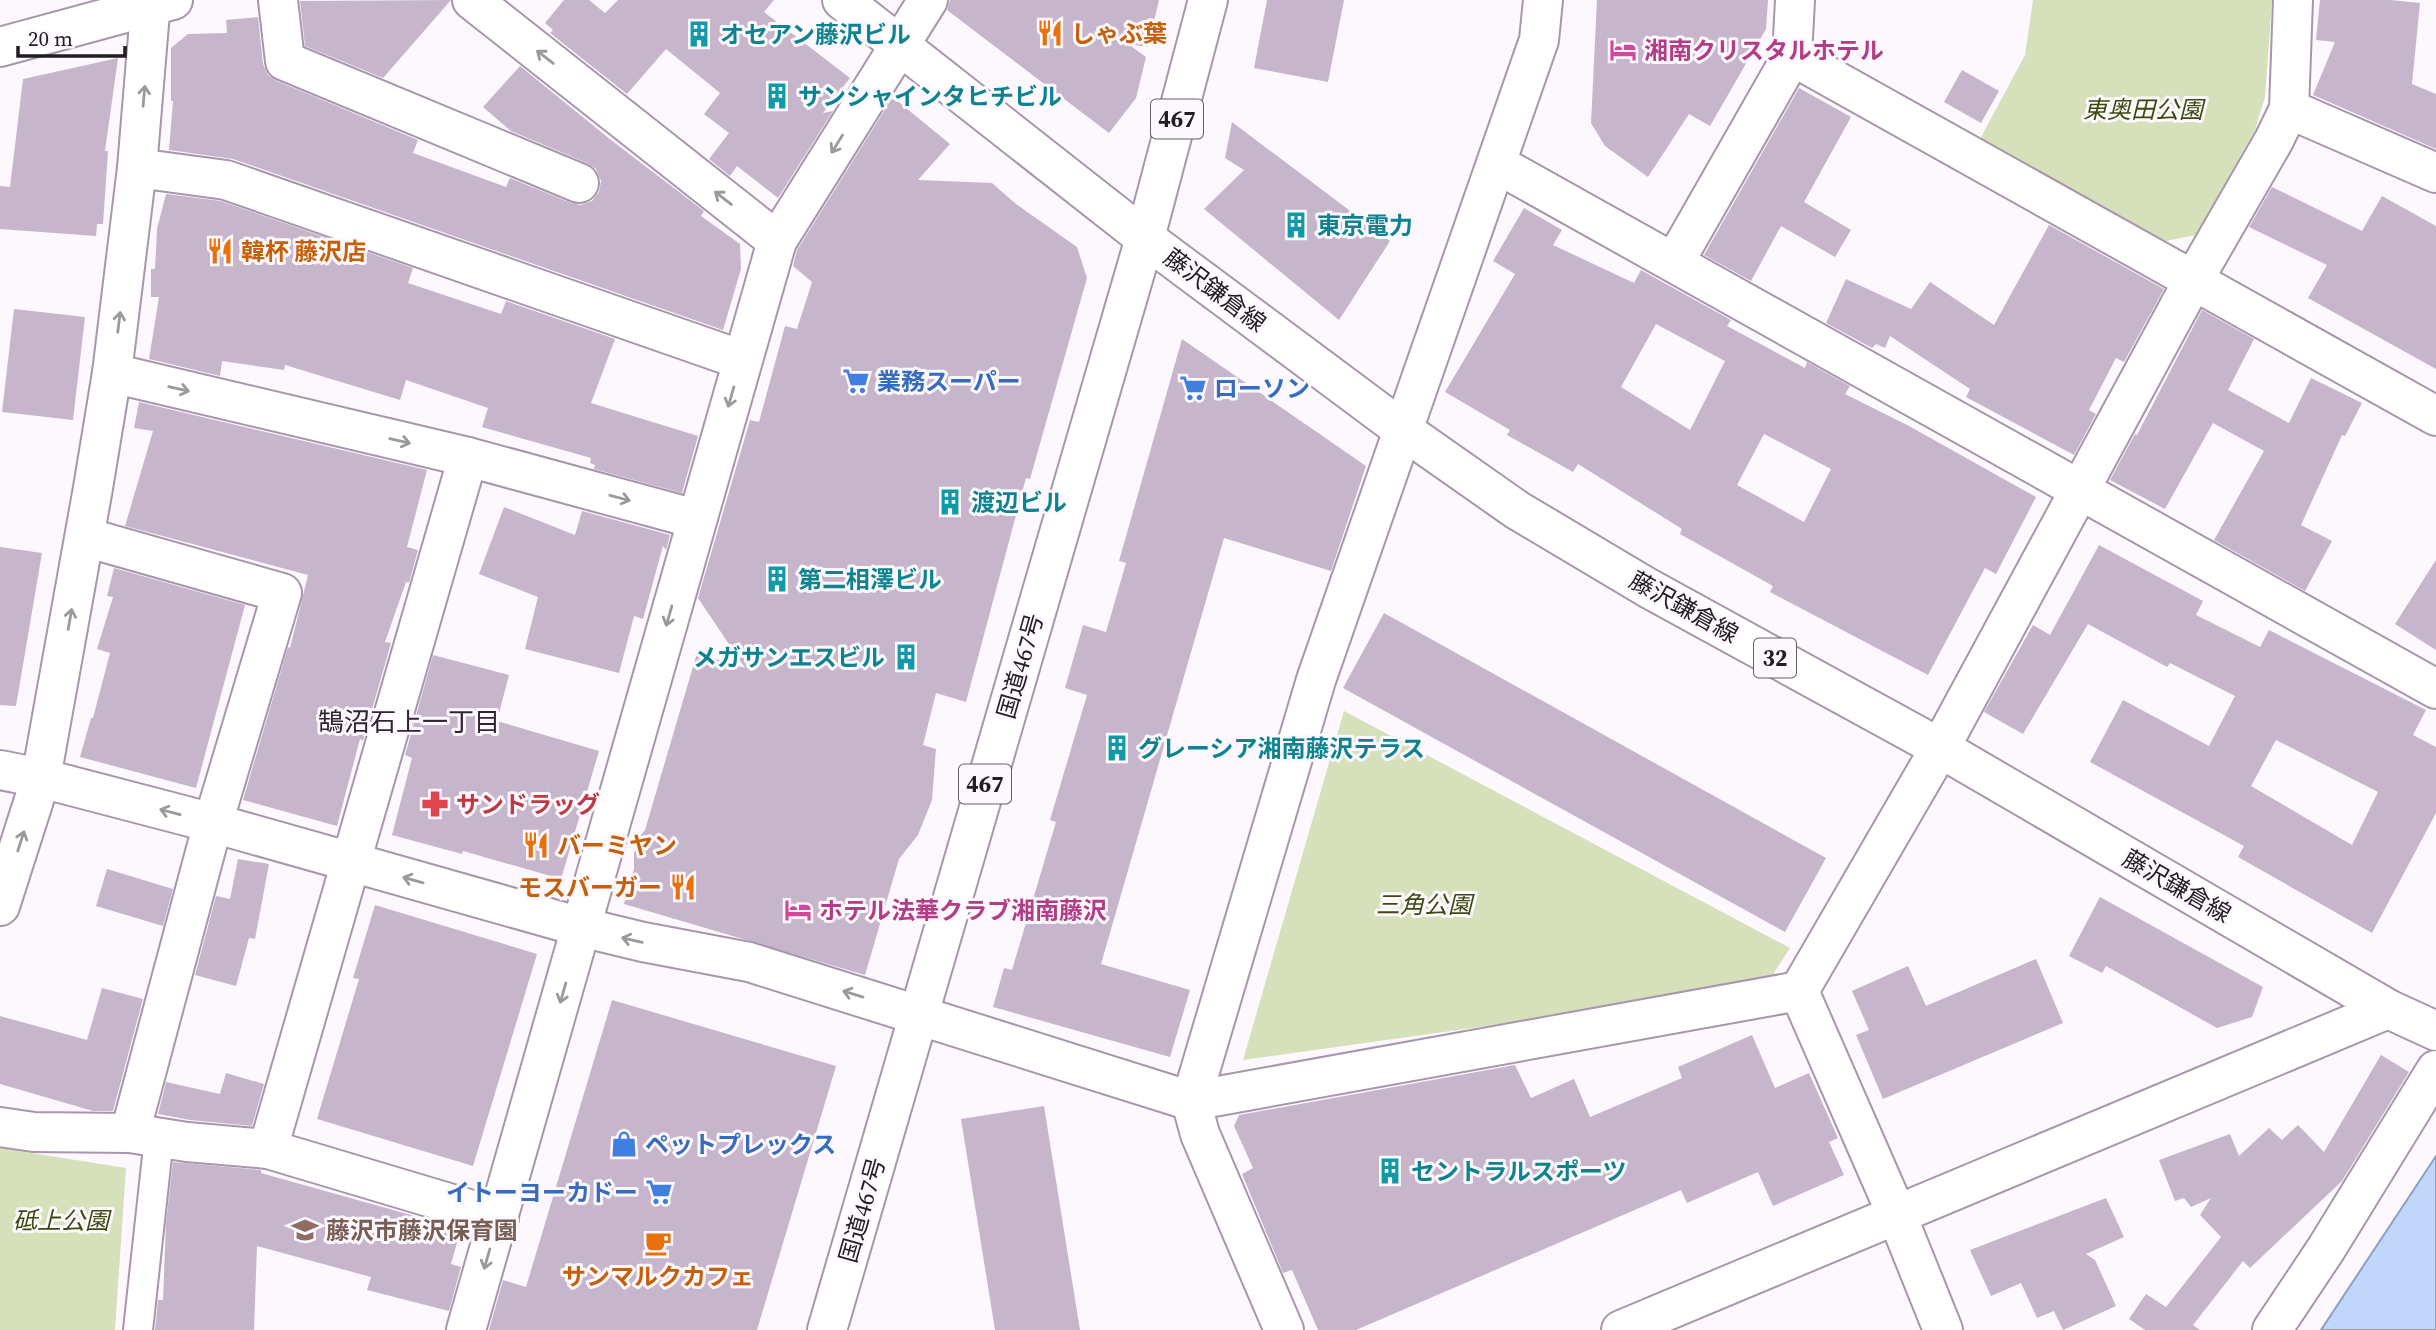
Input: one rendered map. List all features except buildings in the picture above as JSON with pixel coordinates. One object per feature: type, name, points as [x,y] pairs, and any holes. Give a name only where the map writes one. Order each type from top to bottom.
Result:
[{"type":"main road","points":[[278,0],[285,61],[579,183]]},
{"type":"main road","points":[[472,0],[777,241]]},
{"type":"main road","name":"藤沢鎌倉線","points":[[842,0],[1145,238],[1403,430],[1517,510],[1660,595],[1940,748],[2388,1009],[2436,1031]]},
{"type":"main road","points":[[466,1330],[777,241],[928,0]]},
{"type":"main road","name":"国道467号","points":[[827,1330],[1145,238],[1208,0]]},
{"type":"main road","points":[[1284,1330],[1200,1134],[1191,1101],[1316,680],[1539,40],[1543,0]]},
{"type":"main road","points":[[1675,261],[1792,56],[1795,0]]},
{"type":"main road","points":[[0,770],[41,778],[213,823],[581,928],[748,962],[1191,1101],[1799,991],[1940,748],[2194,279],[2274,141],[2289,110],[2293,0]]},
{"type":"main road","points":[[0,47],[159,2],[112,373],[85,537],[41,778],[0,906]]},
{"type":"main road","points":[[1792,56],[2436,416]]},
{"type":"main road","points":[[2289,110],[2436,173]]},
{"type":"main road","points":[[1497,164],[1675,261],[2436,689]]},
{"type":"main road","points":[[137,169],[226,180],[742,360]]},
{"type":"main road","points":[[112,373],[468,457],[696,519]]},
{"type":"main road","points":[[268,1149],[468,457]]},
{"type":"main road","points":[[85,537],[282,593],[213,823],[145,1136]]},
{"type":"main road","points":[[1799,991],[1896,1213],[1943,1330]]},
{"type":"main road","points":[[1621,1330],[2388,1009]]},
{"type":"main road","points":[[2272,1330],[2326,1249],[2436,1070]]},
{"type":"main road","points":[[0,1127],[34,1132],[145,1136],[268,1149],[499,1218]]},
{"type":"street","points":[[138,1330],[145,1136]]},
{"type":"green space","name":"東奥田公園","points":[[2033,0],[2272,0],[2265,97],[2255,130],[2196,235],[2161,242],[1980,139],[2025,55]]},
{"type":"green space","name":"三角公園","points":[[1344,711],[1790,948],[1765,987],[1243,1060]]},
{"type":"green space","name":"砥上公園","points":[[0,1148],[126,1168],[115,1330],[0,1330]]},
{"type":"water","points":[[2436,1156],[2436,1330],[2321,1330]]},
{"type":"place","name":"しゃぶ葉","points":[[1050,33]]},
{"type":"place","name":"オセアン藤沢ビル","points":[[699,34]]},
{"type":"place","name":"湘南クリスタルホテル","points":[[1623,50]]},
{"type":"place","name":"サンシャインタヒチビル","points":[[777,96]]},
{"type":"place","name":"東京電力","points":[[1296,225]]},
{"type":"place","name":"韓杯 藤沢店","points":[[220,251]]},
{"type":"place","name":"業務スーパー","points":[[856,381]]},
{"type":"place","name":"ローソン","points":[[1193,388]]},
{"type":"place","name":"渡辺ビル","points":[[950,502]]},
{"type":"place","name":"第二相澤ビル","points":[[777,579]]},
{"type":"place","name":"メガサンエスビル","points":[[906,657]]},
{"type":"place","name":"グレーシア湘南藤沢テラス","points":[[1117,748]]},
{"type":"place","name":"サンドラッグ","points":[[435,804]]},
{"type":"place","name":"バーミヤン","points":[[536,845]]},
{"type":"place","name":"モスバーガー","points":[[683,887]]},
{"type":"place","name":"ホテル法華クラブ湘南藤沢","points":[[798,910]]},
{"type":"place","name":"ペットプレックス","points":[[624,1144]]},
{"type":"place","name":"セントラルスポーツ","points":[[1390,1171]]},
{"type":"place","name":"イトーヨーカドー","points":[[659,1192]]},
{"type":"place","name":"藤沢市藤沢保育園","points":[[305,1230]]},
{"type":"place","name":"サンマルクカフェ","points":[[658,1243]]},
{"type":"district","name":"鵠沼石上一丁目","points":[[409,722]]}]
